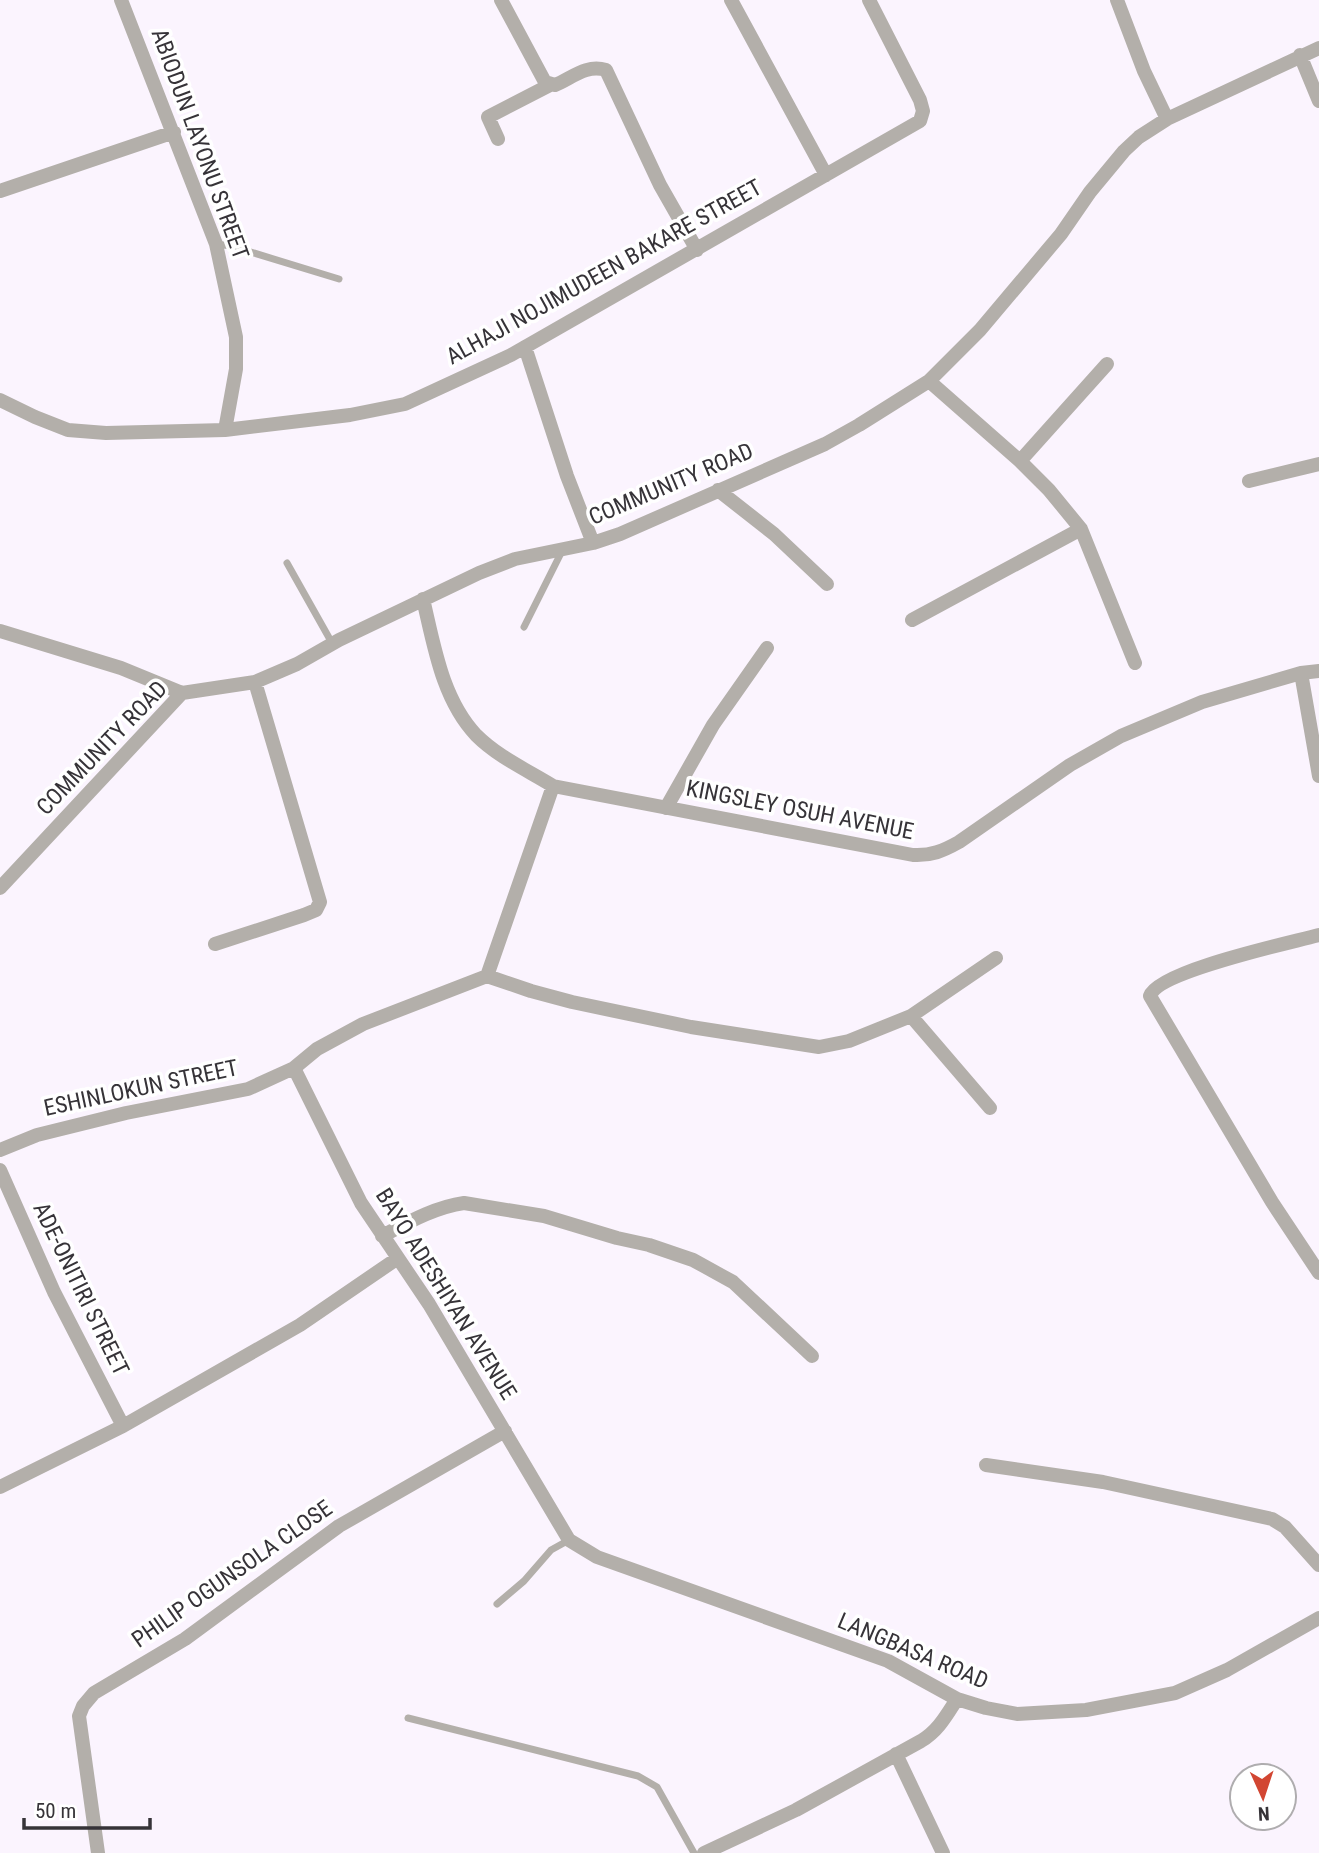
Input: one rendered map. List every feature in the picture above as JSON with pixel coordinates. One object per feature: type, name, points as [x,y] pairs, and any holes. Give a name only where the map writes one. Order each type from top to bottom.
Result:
[{"type":"street","name":"ABIODUN LAYONU STREET","points":[[121,0],[216,244],[236,337],[236,369],[225,430]]},
{"type":"street","points":[[501,0],[541,76],[550,85]]},
{"type":"street","points":[[731,0],[827,174]]},
{"type":"street","name":"ALHAJI NOJIMUDEEN BAKARE STREET","points":[[0,400],[68,430],[155,433],[225,430],[350,415],[405,404],[525,347],[916,124],[923,114],[920,100],[869,0]]},
{"type":"street","points":[[1117,0],[1144,71],[1167,119]]},
{"type":"street","name":"COMMUNITY ROAD","points":[[0,888],[182,693],[255,682],[423,599],[515,559],[593,543],[646,524],[825,444],[929,381],[980,330],[1060,234],[1090,192],[1139,137],[1167,119],[1319,48]]},
{"type":"street","points":[[1300,55],[1319,101]]},
{"type":"street","points":[[498,139],[488,117],[585,70],[606,69],[660,185],[697,250]]},
{"type":"street","points":[[0,191],[174,132]]},
{"type":"street","points":[[525,347],[567,476],[593,543]]},
{"type":"street","points":[[1020,461],[1107,364]]},
{"type":"street","points":[[929,381],[1020,461],[1049,490],[1081,529],[1135,663]]},
{"type":"street","points":[[1249,481],[1319,464]]},
{"type":"street","points":[[718,490],[774,534],[827,584]]},
{"type":"street","points":[[912,620],[1081,529]]},
{"type":"street","name":"KINGSLEY OSUH AVENUE","points":[[423,599],[440,666],[452,697],[474,733],[501,755],[553,786],[894,853],[928,856],[943,852],[1070,765],[1121,736],[1202,702],[1301,673],[1319,671]]},
{"type":"street","points":[[0,631],[121,668],[182,693]]},
{"type":"street","points":[[666,808],[713,725],[767,648]]},
{"type":"street","points":[[1301,673],[1319,776]]},
{"type":"street","points":[[215,944],[304,915],[320,904],[255,682]]},
{"type":"street","points":[[553,786],[487,976],[572,1002],[691,1027],[811,1046],[831,1046],[911,1016],[996,958]]},
{"type":"street","points":[[1319,935],[1189,972],[1164,982],[1156,987],[1150,996],[1272,1202],[1319,1273]]},
{"type":"street","name":"ESHINLOKUN STREET","points":[[0,1150],[37,1135],[127,1113],[248,1089],[293,1068],[317,1049],[363,1024],[487,976]]},
{"type":"street","points":[[911,1016],[990,1108]]},
{"type":"street","name":"BAYO ADESHIYAN AVENUE","points":[[293,1068],[350,1183],[382,1236],[429,1304],[569,1540]]},
{"type":"street","name":"ADE-ONITIRI STREET","points":[[0,1170],[54,1292],[122,1426]]},
{"type":"street","points":[[382,1236],[413,1220],[454,1204],[464,1203],[544,1216],[649,1245],[693,1260],[733,1282],[812,1356]]},
{"type":"street","points":[[0,1487],[122,1426],[300,1325],[398,1258]]},
{"type":"street","name":"PHILIP OGUNSOLA CLOSE","points":[[98,1853],[79,1716],[83,1706],[94,1693],[186,1639],[339,1526],[505,1431]]},
{"type":"street","points":[[986,1465],[1102,1482],[1272,1519],[1285,1528],[1319,1565]]},
{"type":"street","name":"LANGBASA ROAD","points":[[569,1540],[597,1557],[888,1661],[957,1699],[1017,1714],[1086,1710],[1175,1693],[1227,1671],[1319,1618]]},
{"type":"street","points":[[704,1853],[796,1810],[932,1735],[957,1699]]},
{"type":"street","points":[[896,1754],[943,1853]]},
{"type":"lane","points":[[216,244],[231,246],[339,279]]},
{"type":"lane","points":[[524,627],[563,549]]},
{"type":"lane","points":[[287,563],[332,644]]},
{"type":"lane","points":[[497,1604],[524,1581],[551,1550],[569,1540]]},
{"type":"lane","points":[[408,1718],[638,1776],[657,1787],[694,1853]]}]
